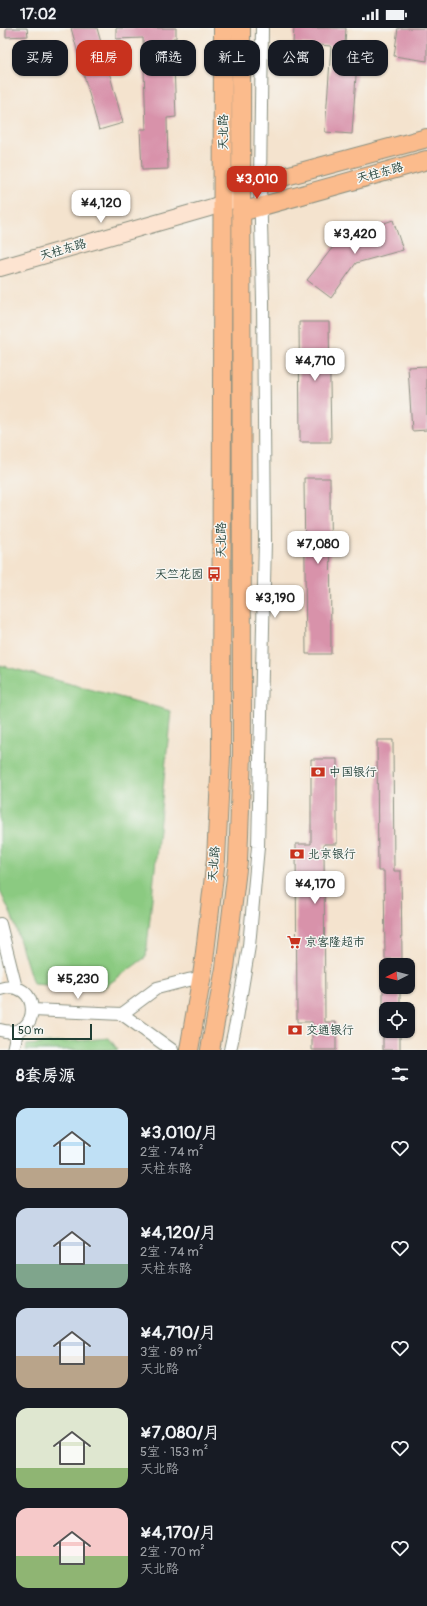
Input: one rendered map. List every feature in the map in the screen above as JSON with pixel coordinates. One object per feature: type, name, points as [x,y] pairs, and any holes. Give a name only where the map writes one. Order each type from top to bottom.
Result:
[{"type":"main road","name":"天北路","points":[[189,1050],[201,978],[216,860],[221,757],[223,28]]},
{"type":"main road","name":"天北路","points":[[210,1050],[225,968],[238,861],[242,755],[240,205],[242,28]]},
{"type":"main road","name":"天柱东路","points":[[260,183],[427,138]]},
{"type":"main road","name":"天柱东路","points":[[240,205],[260,205],[427,160]]},
{"type":"street","points":[[230,1050],[249,946],[258,847],[265,540],[263,299],[260,205],[262,28]]},
{"type":"street","points":[[240,205],[260,183]]},
{"type":"street","name":"天柱东路","points":[[0,268],[223,203],[240,205]]},
{"type":"street","points":[[0,924],[16,988]]},
{"type":"street","points":[[122,1014],[157,988],[201,978]]},
{"type":"street","points":[[0,989],[7,987],[22,990],[28,995],[32,1002],[33,1010],[29,1022],[22,1029],[17,1032],[9,1033],[0,1030]]},
{"type":"street","points":[[33,1010],[122,1014],[172,1050]]},
{"type":"street","points":[[13,1050],[17,1032]]},
{"type":"green space","points":[[0,665],[171,711],[146,957],[102,989],[33,984],[13,919],[0,891]]},
{"type":"green space","points":[[109,1038],[118,1050],[26,1050],[27,1045]]},
{"type":"building","points":[[6,28],[27,28],[28,36],[6,37]]},
{"type":"building","points":[[71,28],[97,28],[100,40],[76,40],[76,46]]},
{"type":"building","points":[[116,28],[176,28],[176,38],[173,38],[173,40],[143,40],[143,38],[116,39]]},
{"type":"building","points":[[294,28],[346,28],[345,40],[332,40],[332,76],[356,76],[352,134],[325,132],[331,46],[324,45],[324,40],[293,40]]},
{"type":"building","points":[[398,28],[427,28],[427,61],[394,56]]},
{"type":"building","points":[[84,76],[110,76],[123,123],[99,130]]},
{"type":"building","points":[[144,76],[174,76],[176,117],[167,118],[168,169],[142,170],[140,129],[146,129]]},
{"type":"building","points":[[393,220],[403,250],[356,263],[331,298],[307,280],[333,247],[352,234]]},
{"type":"building","points":[[299,322],[329,322],[331,442],[300,442]]},
{"type":"building","points":[[427,366],[427,430],[412,431],[408,367]]},
{"type":"building","points":[[304,478],[330,478],[331,654],[306,654]]},
{"type":"building","points":[[377,740],[393,740],[394,871],[401,871],[402,958],[385,958],[384,871],[378,871]]},
{"type":"building","points":[[311,759],[337,759],[337,844],[324,844],[325,1022],[336,1022],[336,1050],[312,1050],[312,1022],[297,1022],[296,844],[311,844]]},
{"type":"building","points":[[383,994],[400,994],[400,1002],[383,1002]]},
{"type":"building","points":[[383,1038],[400,1038],[400,1050],[383,1050]]},
{"type":"place","name":"天竺花园","points":[[214,574]]},
{"type":"place","name":"中国银行","points":[[318,772]]},
{"type":"place","name":"北京银行","points":[[297,854]]},
{"type":"place","name":"京客隆超市","points":[[294,942]]},
{"type":"place","name":"交通银行","points":[[295,1030]]}]
